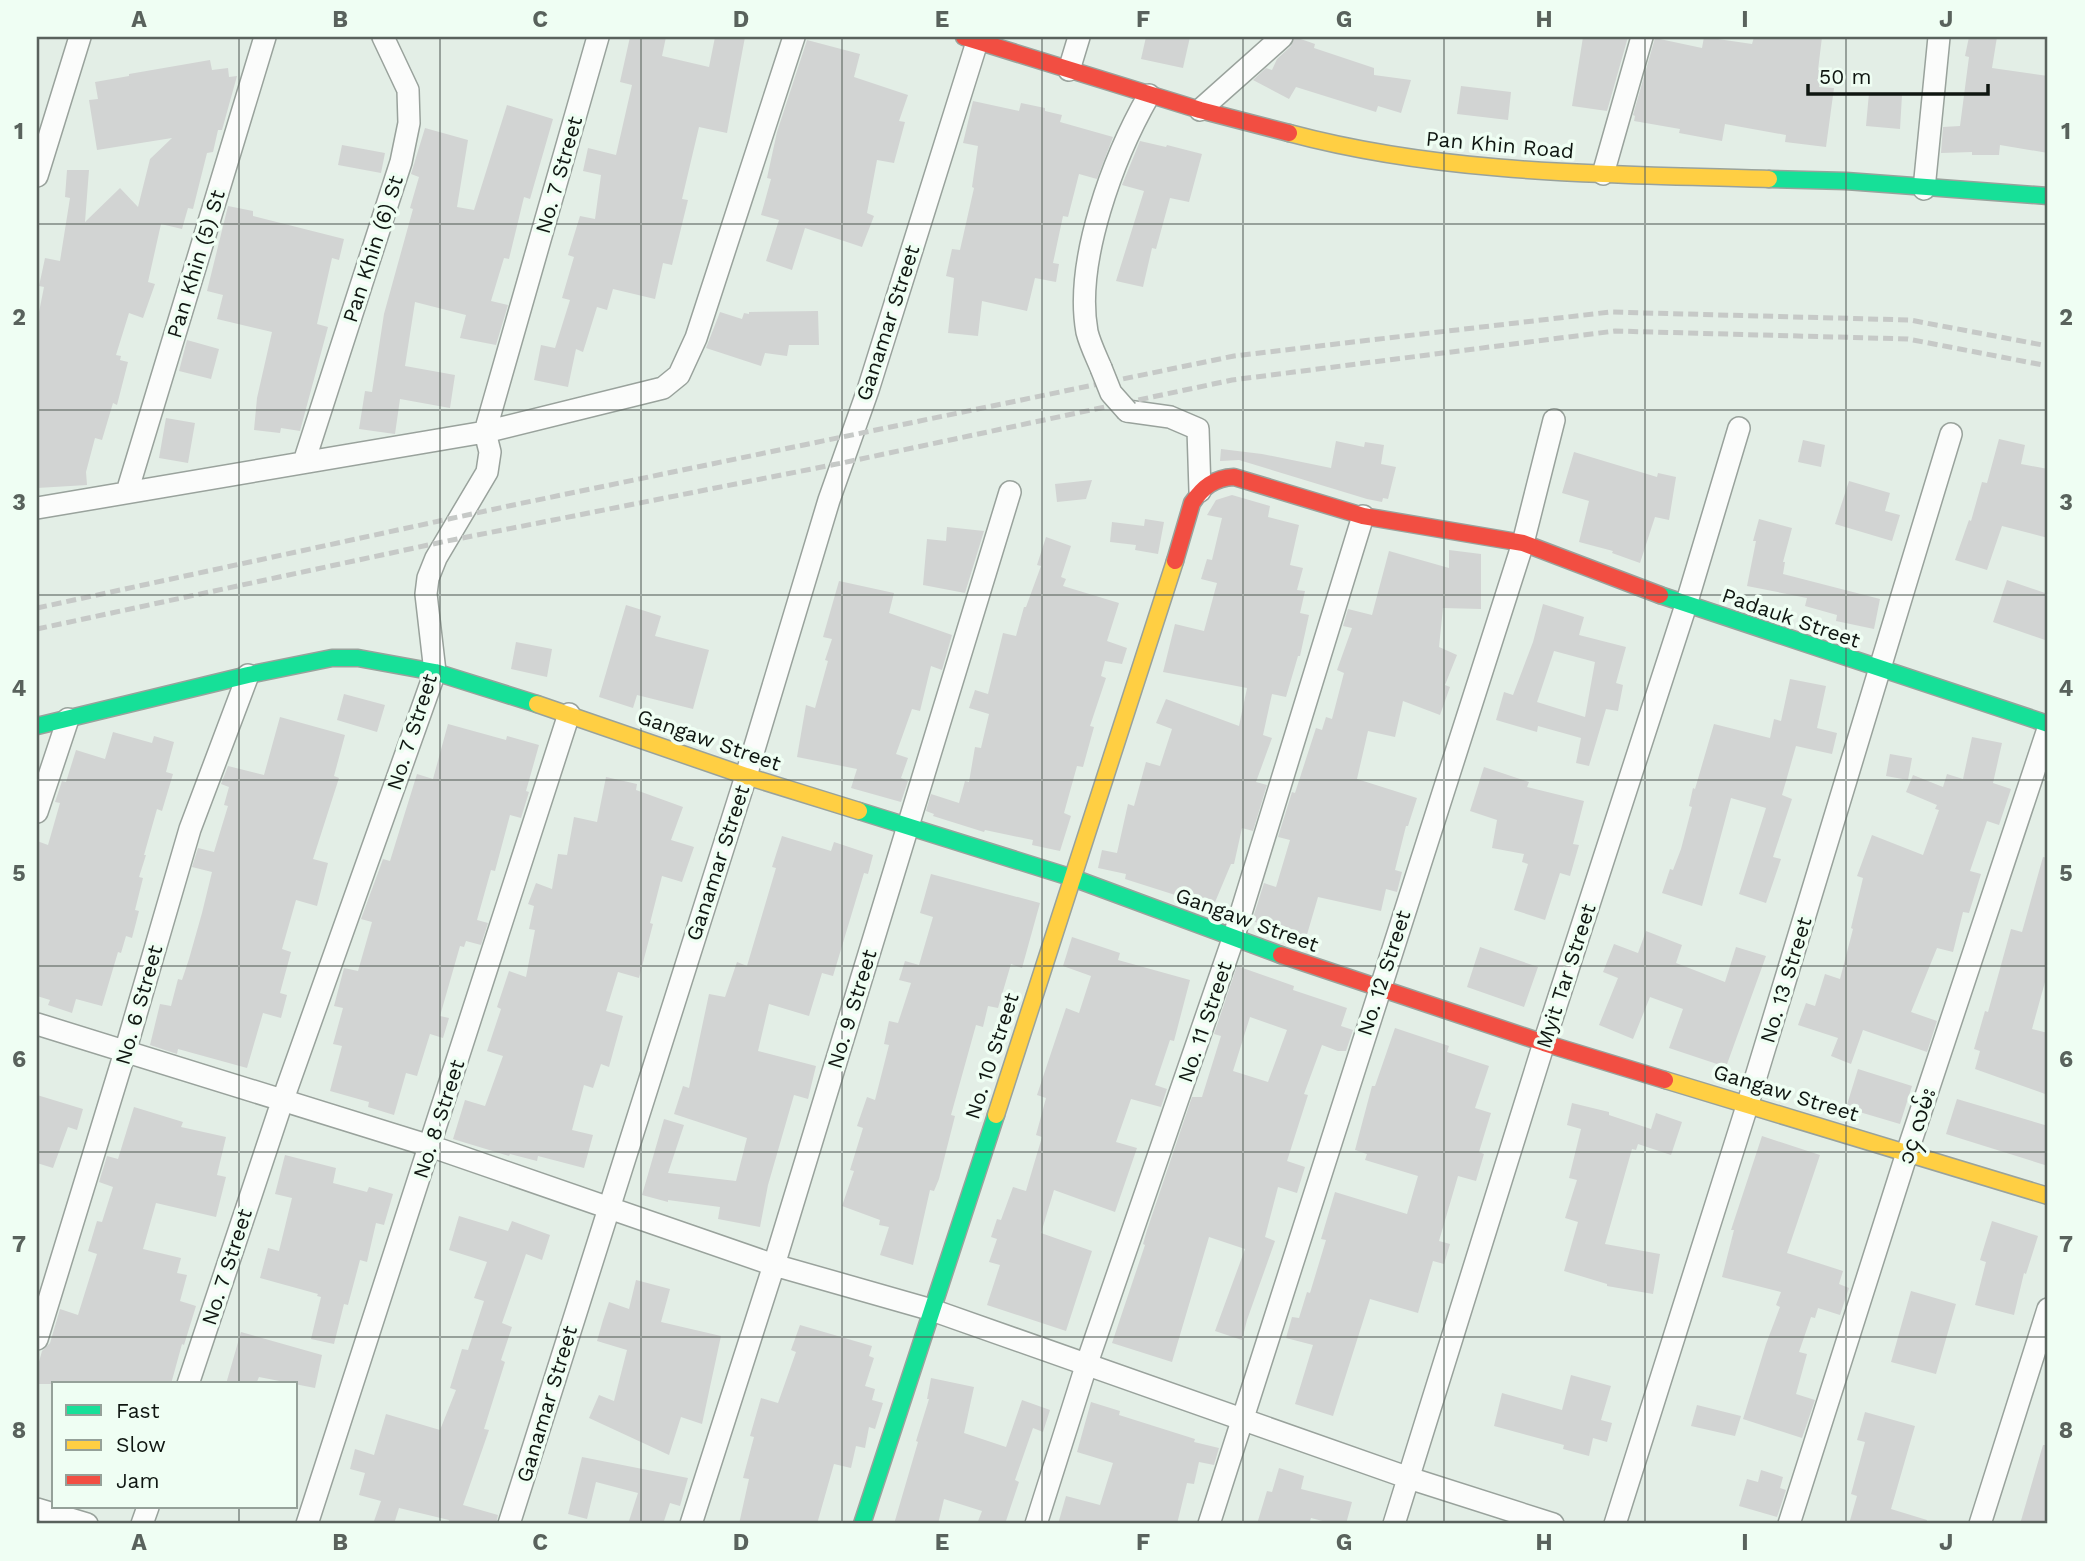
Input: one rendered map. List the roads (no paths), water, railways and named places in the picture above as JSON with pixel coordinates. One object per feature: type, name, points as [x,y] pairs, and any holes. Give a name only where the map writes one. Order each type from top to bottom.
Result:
[{"type":"street","points":[[37,176],[80,37]]},
{"type":"street","name":"Pan Khin (5) St","points":[[127,492],[265,37]]},
{"type":"street","name":"Pan Khin (6) St","points":[[304,462],[401,162],[409,123],[408,90],[383,37]]},
{"type":"street","name":"No. 7 Street","points":[[189,1382],[282,1102],[435,672],[426,594],[428,578],[436,558],[487,472],[490,452],[485,432],[598,37]]},
{"type":"street","points":[[37,508],[485,432],[663,388],[679,375],[696,338],[794,37]]},
{"type":"street","points":[[1069,70],[1079,37]]},
{"type":"street","points":[[1200,110],[1282,37]]},
{"type":"street","points":[[1603,174],[1643,37]]},
{"type":"street","points":[[1924,188],[1939,37]]},
{"type":"street","name":"Pan Khin Road","points":[[970,39],[1200,110],[1341,147],[1454,164],[1541,172],[1846,181],[2048,196]]},
{"type":"street","name":"Ganamar Street","points":[[509,1524],[746,776],[829,500],[868,390],[970,39]]},
{"type":"street","points":[[1149,95],[1129,129],[1111,176],[1092,245],[1085,288],[1087,333],[1111,393],[1127,411],[1170,416],[1198,429],[1200,491]]},
{"type":"street","name":"No. 12 Street","points":[[1209,1524],[1523,543],[1554,420]]},
{"type":"street","name":"Myit Tar Street","points":[[1395,1524],[1544,1043],[1686,605],[1739,428]]},
{"type":"street","name":"No. 13 Street","points":[[1615,1524],[1748,1103],[1951,434]]},
{"type":"street","name":"Padauk Street","points":[[1200,491],[1211,481],[1234,477],[1363,516],[1523,543],[1686,605],[2048,726]]},
{"type":"street","name":"No. 10 Street","points":[[862,1524],[1163,602],[1192,503],[1200,491]]},
{"type":"street","name":"No. 9 Street","points":[[691,1524],[774,1265],[1010,492]]},
{"type":"street","name":"No. 11 Street","points":[[1036,1524],[1087,1363],[1233,939],[1363,516]]},
{"type":"street","name":"Gangaw Street","points":[[37,726],[248,674],[332,658],[358,658],[435,672],[569,714],[746,776],[1073,878],[1233,939],[1544,1043],[2048,1196]]},
{"type":"street","name":"No. 6 Street","points":[[37,1339],[190,829],[248,674]]},
{"type":"street","name":"No. 8 Street","points":[[307,1524],[569,714]]},
{"type":"street","points":[[37,812],[68,719]]},
{"type":"street","name":"၁၄ လမ်း","points":[[1789,1524],[2048,726]]},
{"type":"street","points":[[37,1024],[430,1146],[774,1265],[932,1310],[1409,1478],[1553,1524]]},
{"type":"street","points":[[1980,1524],[2048,1309]]},
{"type":"street","points":[[37,1509],[87,1524]]},
{"type":"railway","points":[[37,608],[518,504],[1234,356],[1610,312],[1910,320],[2048,346]]},
{"type":"railway","points":[[37,629],[447,541],[842,463],[1232,380],[1615,331],[1908,339],[2048,366]]}]
